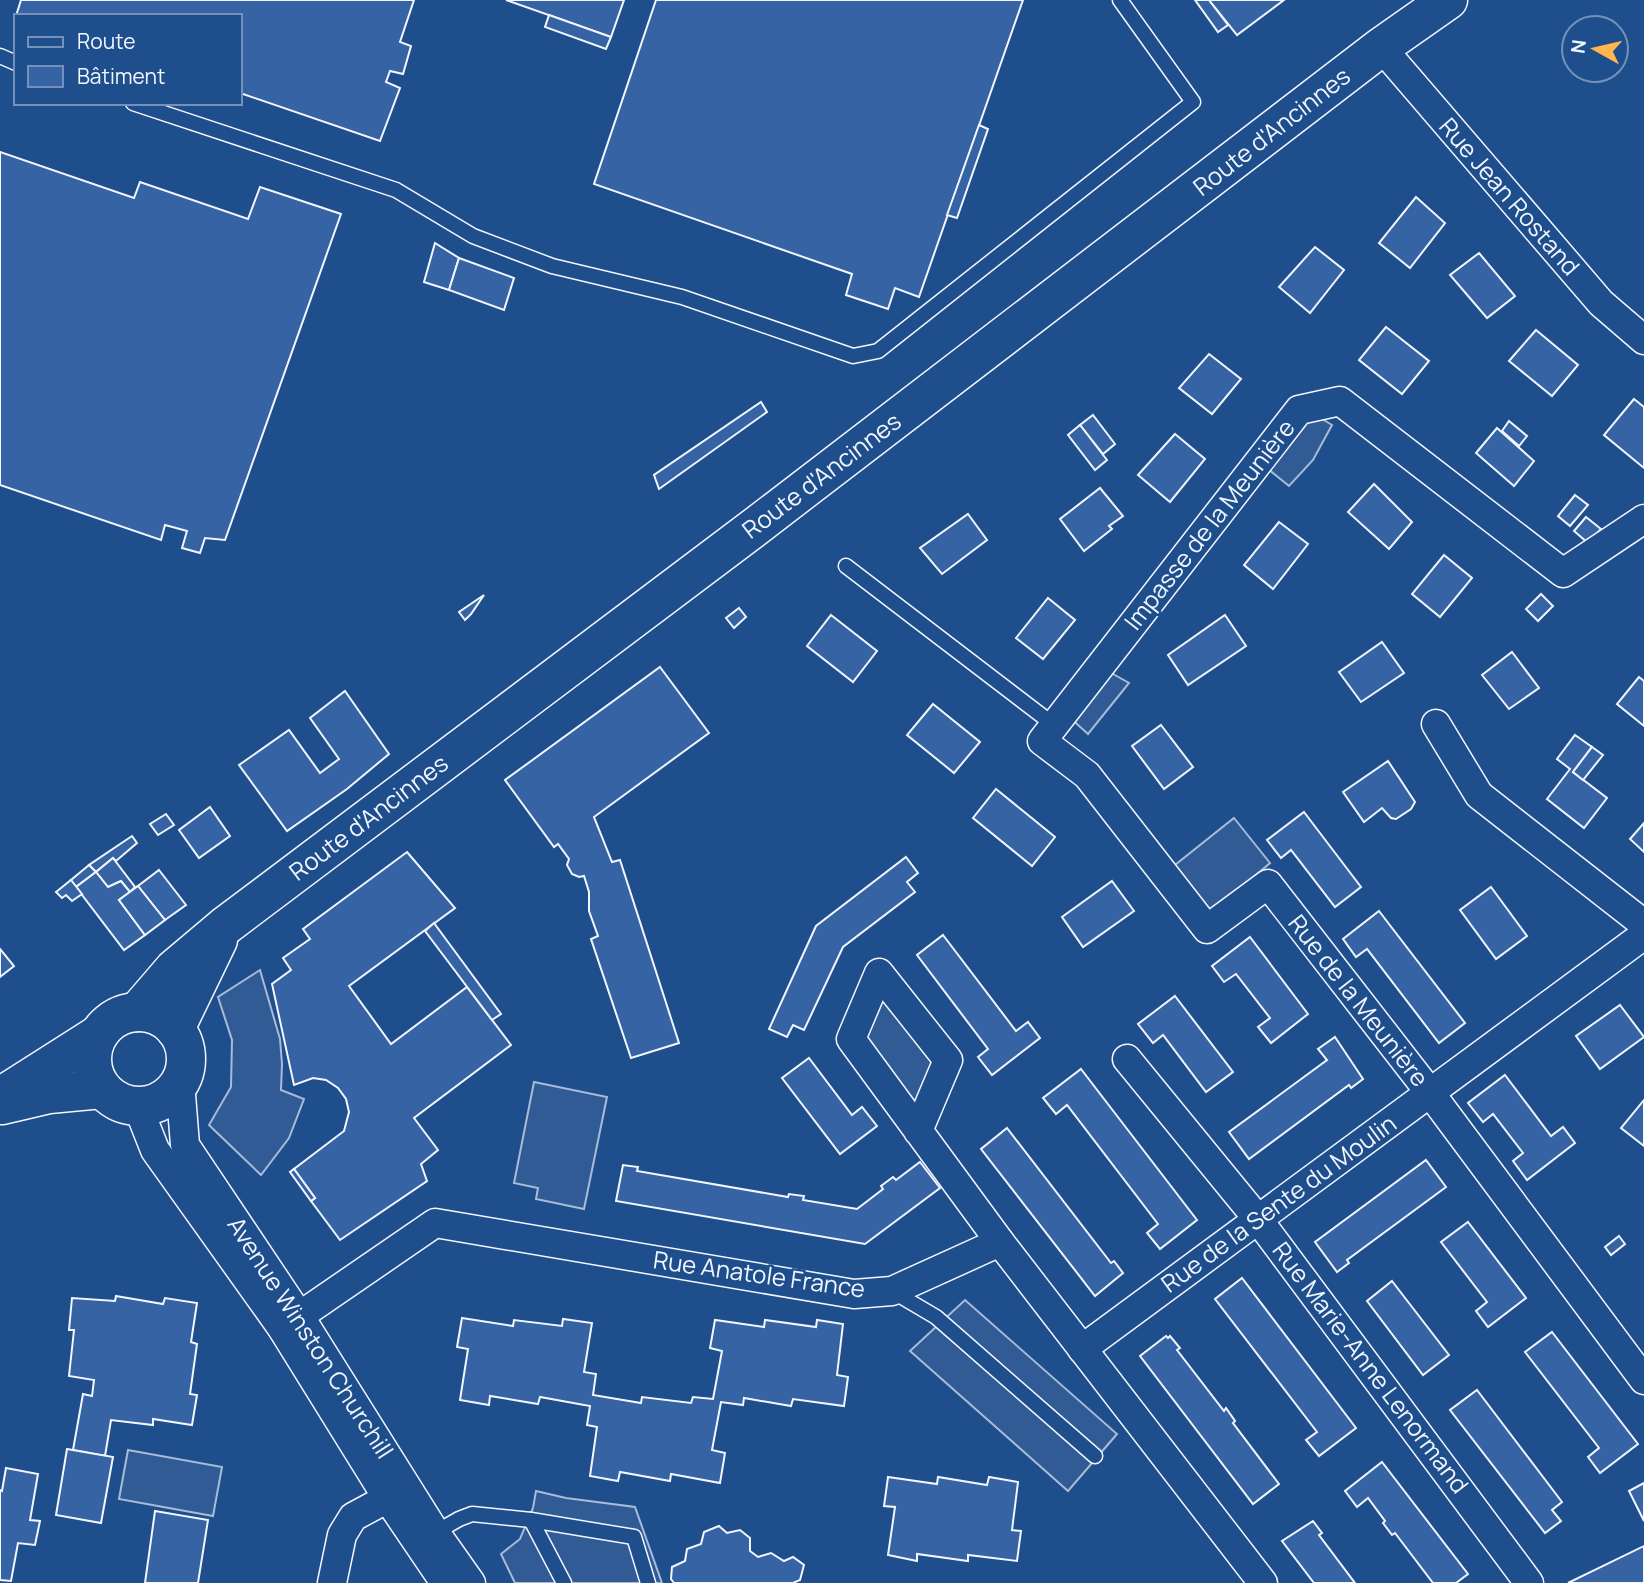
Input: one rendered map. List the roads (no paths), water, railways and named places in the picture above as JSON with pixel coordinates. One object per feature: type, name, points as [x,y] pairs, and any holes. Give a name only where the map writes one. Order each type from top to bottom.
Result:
[{"type":"main road","name":"Route d'Ancinnes","points":[[137,1012],[174,969],[225,926],[751,530],[1381,47],[1448,0]]},
{"type":"main road","name":"Route d'Ancinnes","points":[[176,1029],[225,926]]},
{"type":"main road","points":[[137,1012],[164,1019],[176,1029],[183,1041],[186,1055],[185,1069],[173,1093],[151,1105],[138,1107],[112,1098],[102,1089],[94,1076],[93,1047],[109,1022],[122,1015],[137,1012]]},
{"type":"main road","points":[[0,1097],[99,1034]]},
{"type":"main road","points":[[0,1105],[49,1094],[102,1089]]},
{"type":"street","name":"Rue Jean Rostand","points":[[1381,47],[1601,303],[1644,340]]},
{"type":"street","name":"Impasse de la Meunière","points":[[1048,733],[1299,410],[1340,401],[1563,573],[1644,519]]},
{"type":"street","points":[[1436,724],[1479,795],[1644,924]]},
{"type":"street","name":"Rue de la Meunière","points":[[1048,733],[1087,775],[1207,929],[1268,884],[1431,1094],[1644,1380]]},
{"type":"street","name":"Rue de la Sente du Moulin","points":[[1082,1349],[1644,935]]},
{"type":"street","points":[[918,1131],[948,1060],[879,972],[851,1039],[918,1131],[1000,1242],[1263,1583]]},
{"type":"street","name":"Rue Marie-Anne Lenormand","points":[[1127,1059],[1257,1218],[1529,1583]]},
{"type":"street","name":"Avenue Winston Churchill","points":[[180,1082],[185,1145],[291,1323],[427,1538],[445,1583]]},
{"type":"street","name":"Avenue Winston Churchill","points":[[138,1107],[151,1142],[173,1177],[291,1323]]},
{"type":"street","name":"Rue Anatole France","points":[[291,1323],[435,1223],[855,1294],[892,1291],[1000,1242]]},
{"type":"street","points":[[332,1583],[342,1535],[353,1517],[398,1493]]},
{"type":"street","name":"Avenue Winston Churchill","points":[[427,1538],[471,1583]]},
{"type":"lane","points":[[139,105],[396,190],[473,236],[552,266],[682,297],[853,356],[878,351],[1193,102],[1119,0]]},
{"type":"lane","points":[[846,566],[1048,733]]},
{"type":"lane","points":[[892,1291],[936,1317],[1095,1456]]},
{"type":"lane","points":[[427,1538],[472,1514],[531,1520],[634,1537],[648,1583]]},
{"type":"lane","points":[[531,1520],[564,1583]]}]
